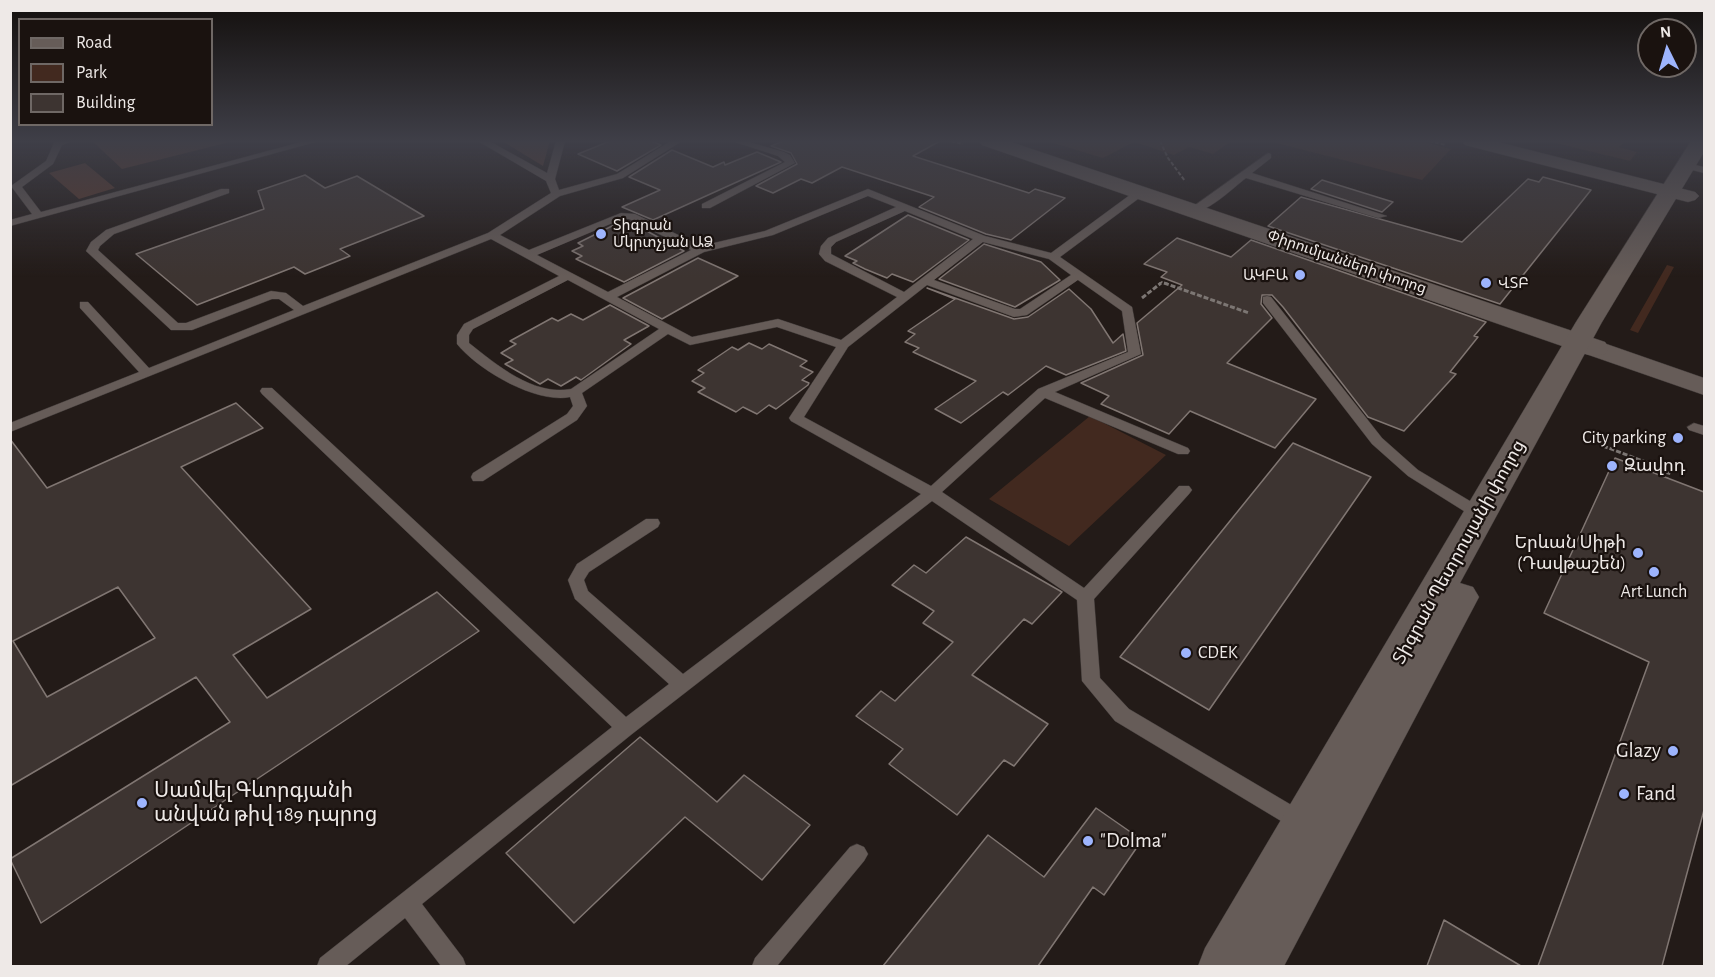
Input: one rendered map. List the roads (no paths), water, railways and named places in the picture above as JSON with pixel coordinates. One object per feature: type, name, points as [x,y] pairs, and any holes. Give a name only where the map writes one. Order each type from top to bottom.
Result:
[{"type":"main road","name":"Փիրումյանների փողոց","points":[[1129,187],[1587,345]]},
{"type":"main road","name":"Տիգրան Պետրոսյանի փողոց","points":[[1257,966],[1317,831],[1480,514],[1684,187]]},
{"type":"main road","name":"Տիգրան Պետրոսյանի փողոց","points":[[1223,966],[1317,831],[1587,345]]},
{"type":"street","points":[[1654,187],[1679,193]]},
{"type":"street","name":"Փիրումյանների փողոց","points":[[1587,345],[1704,387]]},
{"type":"lane","points":[[16,187],[38,215]]},
{"type":"lane","points":[[10,223],[137,187]]},
{"type":"lane","points":[[553,187],[556,194]]},
{"type":"lane","points":[[10,428],[492,235],[556,194],[582,187]]},
{"type":"lane","points":[[706,206],[744,187]]},
{"type":"lane","points":[[1195,210],[1229,187]]},
{"type":"lane","points":[[1286,187],[1382,216]]},
{"type":"lane","points":[[225,191],[110,232],[95,244],[92,251],[175,327],[188,327],[271,295],[282,294],[302,311]]},
{"type":"lane","points":[[1053,257],[1142,191]]},
{"type":"lane","points":[[328,966],[625,728],[932,493],[1043,392],[1135,354],[1128,310],[1053,257],[981,238],[868,192],[769,233],[700,250],[606,298]]},
{"type":"lane","points":[[904,207],[832,240],[826,246],[825,254],[829,259],[906,297]]},
{"type":"lane","points":[[527,255],[621,216],[631,216],[700,250]]},
{"type":"lane","points":[[492,235],[690,341],[778,323],[843,345]]},
{"type":"lane","points":[[981,238],[843,345],[796,418],[932,493],[1085,597]]},
{"type":"lane","points":[[926,281],[1014,314],[1023,312],[1078,275]]},
{"type":"lane","points":[[567,276],[468,327],[463,335],[463,344],[483,362],[545,394],[559,395],[575,392],[667,329]]},
{"type":"lane","points":[[1267,300],[1377,441],[1413,473],[1480,514]]},
{"type":"lane","points":[[84,305],[147,373]]},
{"type":"lane","points":[[267,391],[625,728]]},
{"type":"lane","points":[[478,477],[572,417],[580,406],[575,392]]},
{"type":"lane","points":[[1043,392],[1183,451]]},
{"type":"lane","points":[[1184,490],[1085,597],[1091,681],[1122,715],[1317,831]]},
{"type":"lane","points":[[652,523],[583,568],[576,580],[580,594],[682,684]]},
{"type":"lane","points":[[763,966],[857,854]]},
{"type":"lane","points":[[408,903],[455,966]]},
{"type":"place","name":"Տիգրան Մկրտչյան ԱՁ","points":[[601,234]]},
{"type":"place","name":"ԱԿԲԱ","points":[[1300,275]]},
{"type":"place","name":"ՎՏԲ","points":[[1486,283]]},
{"type":"place","name":"City parking","points":[[1678,438]]},
{"type":"place","name":"Զավոդ","points":[[1612,466]]},
{"type":"place","name":"Երևան Սիթի (Դավթաշեն)","points":[[1638,553]]},
{"type":"place","name":"Art Lunch","points":[[1654,572]]},
{"type":"place","name":"CDEK","points":[[1186,653]]},
{"type":"place","name":"Glazy","points":[[1673,751]]},
{"type":"place","name":"Fand","points":[[1624,794]]},
{"type":"place","name":"Սամվել Գևորգյանի անվան թիվ 189 դպրոց","points":[[142,803]]},
{"type":"place","name":"\"Dolma\"","points":[[1088,841]]}]
